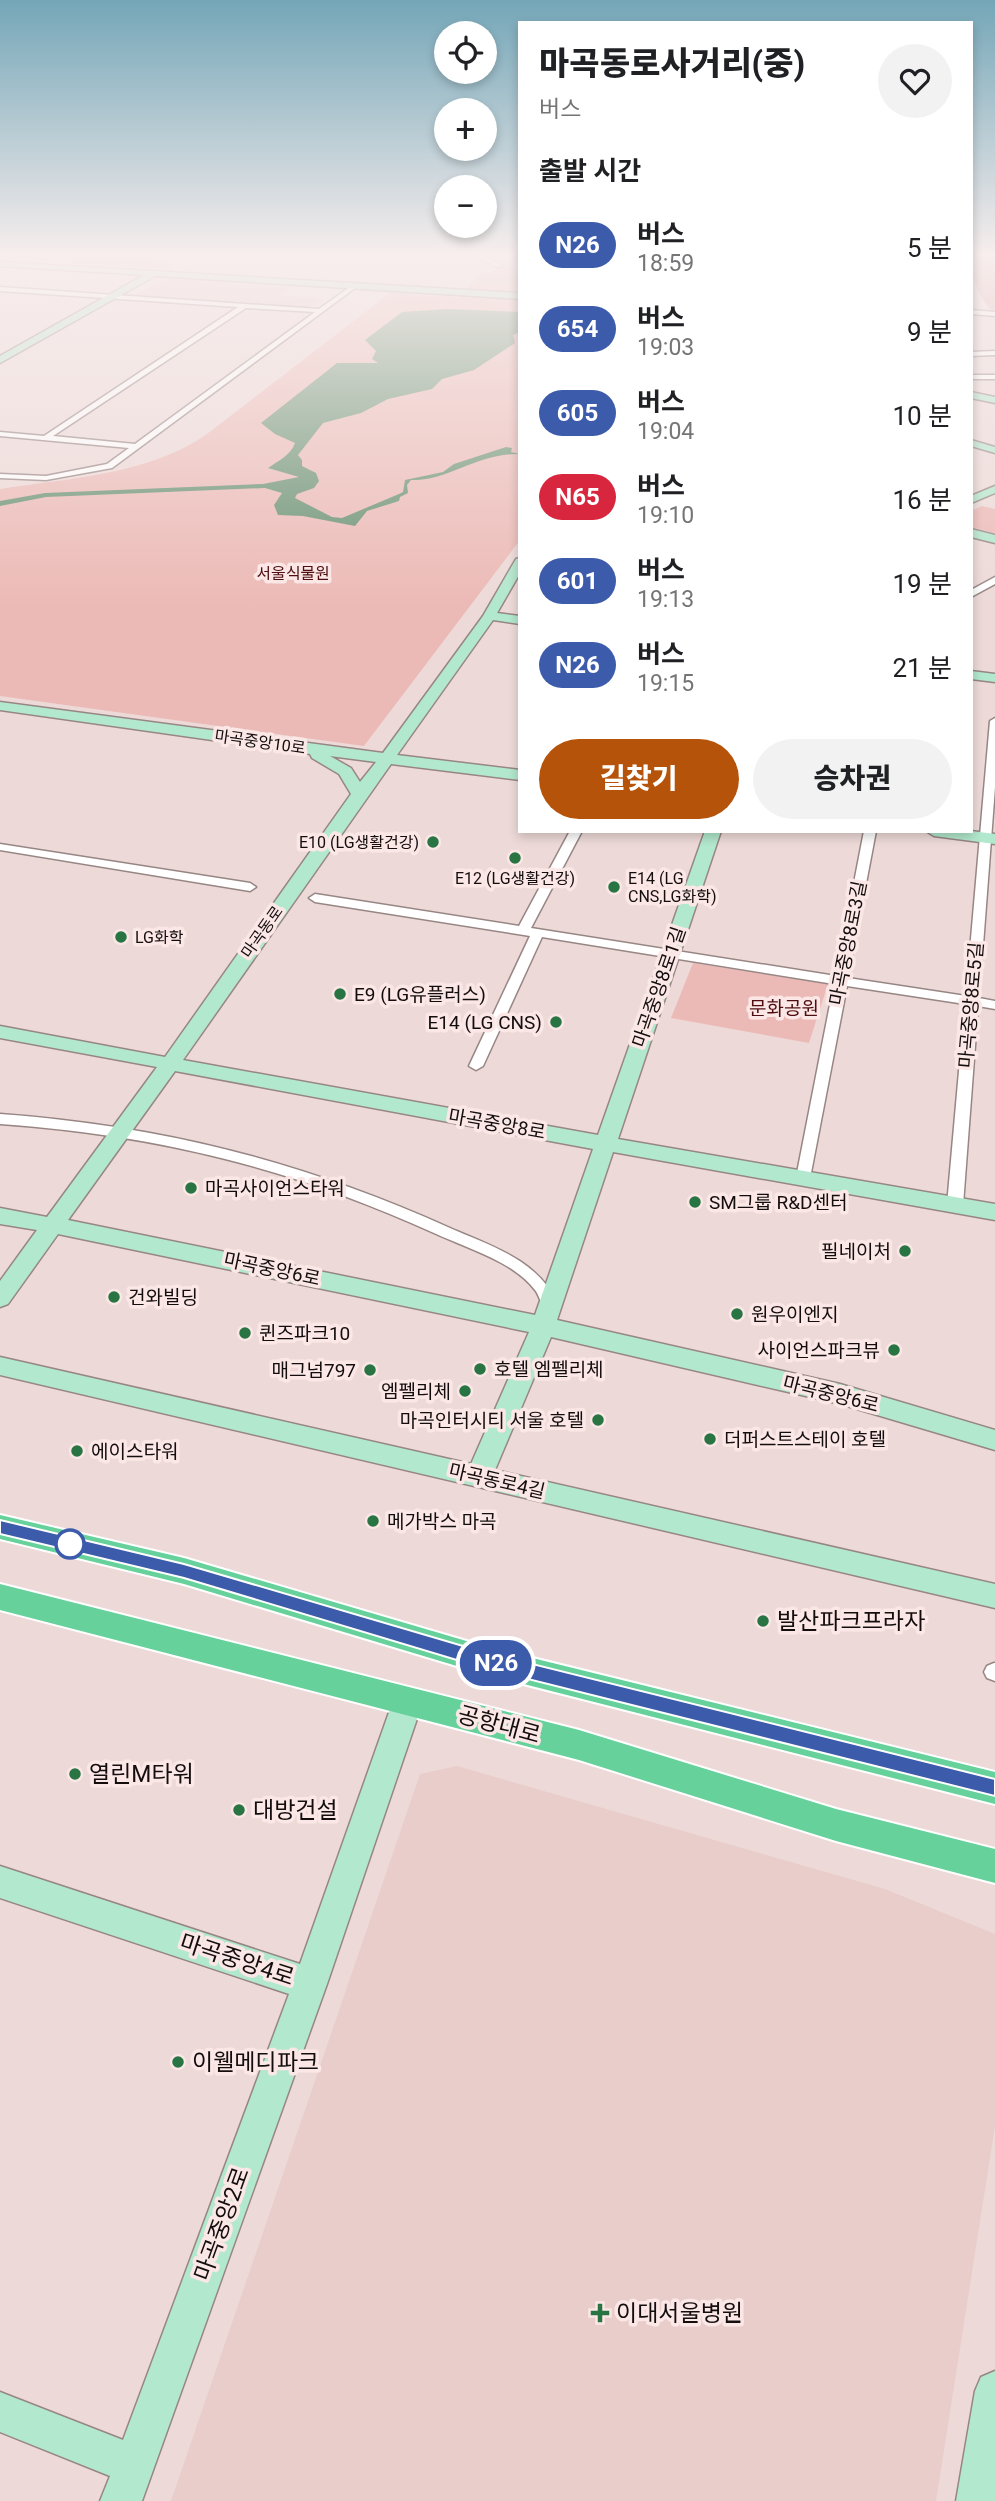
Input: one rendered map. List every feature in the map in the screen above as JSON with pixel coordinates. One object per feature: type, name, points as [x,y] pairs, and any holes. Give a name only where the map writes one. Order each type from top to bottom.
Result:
[{"type":"main road","points":[[973,444],[995,450]]},
{"type":"main road","points":[[2,1527],[184,1571],[480,1659],[995,1788]]},
{"type":"main road","name":"공항대로","points":[[0,1597],[579,1745],[836,1825],[995,1866]]},
{"type":"street","points":[[46,438],[145,372]]},
{"type":"street","points":[[0,476],[37,479],[101,469],[238,372]]},
{"type":"street","points":[[973,377],[995,377]]},
{"type":"street","points":[[973,395],[995,400]]},
{"type":"street","points":[[0,434],[136,446]]},
{"type":"street","points":[[973,499],[995,489]]},
{"type":"street","points":[[973,534],[995,540]]},
{"type":"street","name":"마곡동로","points":[[0,1298],[489,616],[518,565]]},
{"type":"street","points":[[973,593],[995,580]]},
{"type":"street","points":[[489,616],[518,620]]},
{"type":"street","points":[[973,675],[995,678]]},
{"type":"street","name":"마곡중앙10로","points":[[0,706],[518,775]]},
{"type":"street","name":"마곡중앙8로5길","points":[[955,1205],[972,1001],[990,839],[995,721]]},
{"type":"street","points":[[302,748],[326,758],[345,771],[359,794]]},
{"type":"street","points":[[523,931],[575,833]]},
{"type":"street","name":"마곡중앙8로1길","points":[[605,1143],[712,833]]},
{"type":"street","name":"마곡중앙8로3길","points":[[803,1178],[870,833]]},
{"type":"street","points":[[948,833],[990,839]]},
{"type":"street","points":[[0,846],[250,887]]},
{"type":"street","points":[[315,898],[995,1005]]},
{"type":"street","points":[[476,1066],[538,933]]},
{"type":"street","name":"마곡중앙8로","points":[[0,1032],[995,1212]]},
{"type":"street","points":[[0,1119],[121,1129],[208,1146],[348,1189],[494,1255],[533,1278],[543,1288],[546,1316]]},
{"type":"street","points":[[479,1477],[546,1316],[605,1143]]},
{"type":"street","name":"마곡중앙6로","points":[[0,1216],[546,1316],[839,1394],[995,1440]]},
{"type":"street","name":"마곡동로4길","points":[[0,1366],[995,1596]]},
{"type":"street","name":"마곡중앙4로","points":[[0,1882],[310,1984],[408,1701]]},
{"type":"street","name":"마곡중앙2로","points":[[0,2412],[127,2483],[310,1984]]},
{"type":"street","points":[[977,2501],[995,2391]]},
{"type":"shaded area","points":[[326,372],[468,372],[442,379],[432,389],[388,399],[361,413],[323,423],[298,455],[302,466],[316,473],[319,481],[314,488],[297,494],[295,498],[332,517],[342,518],[403,492],[405,480],[443,472],[454,464],[506,447],[512,448],[511,452],[518,454],[490,458],[437,477],[411,480],[407,485],[408,493],[400,497],[399,501],[367,511],[355,526],[303,516],[278,515],[274,505],[282,493],[265,488],[46,497],[0,506],[0,501],[45,493],[263,484],[299,477],[268,468],[287,454],[295,443],[275,434],[261,423]]},
{"type":"shaded area","name":"이대서울병원","points":[[457,1766],[885,1889],[995,1934],[995,2126],[936,2501],[171,2501],[420,1774]]},
{"type":"green space","name":"서울식물원","points":[[288,372],[518,372],[518,543],[364,746],[0,696],[0,489],[81,478],[134,467],[184,448],[207,434]]},
{"type":"green space","points":[[982,506],[995,509],[995,533],[973,528],[973,510]]},
{"type":"green space","name":"문화공원","points":[[693,963],[828,984],[809,1043],[671,1018]]},
{"type":"bus line","name":"N26","points":[[0,1527],[184,1571],[480,1659],[995,1788]]},
{"type":"place","name":"E10 (LG생활건강)","points":[[433,842]]},
{"type":"place","name":"E12 (LG생활건강)","points":[[515,858]]},
{"type":"place","name":"E14 (LG CNS,LG화학)","points":[[614,887]]},
{"type":"place","name":"LG화학","points":[[121,937]]},
{"type":"place","name":"E9 (LG유플러스)","points":[[340,994]]},
{"type":"place","name":"E14 (LG CNS)","points":[[556,1022]]},
{"type":"place","name":"마곡사이언스타워","points":[[191,1188]]},
{"type":"place","name":"SM그룹 R&D센터","points":[[695,1202]]},
{"type":"place","name":"필네이처","points":[[905,1251]]},
{"type":"place","name":"건와빌딩","points":[[114,1297]]},
{"type":"place","name":"원우이엔지","points":[[737,1314]]},
{"type":"place","name":"퀸즈파크10","points":[[245,1333]]},
{"type":"place","name":"사이언스파크뷰","points":[[894,1350]]},
{"type":"place","name":"호텔 엠펠리체","points":[[480,1369]]},
{"type":"place","name":"매그넘797","points":[[370,1370]]},
{"type":"place","name":"엠펠리체","points":[[465,1391]]},
{"type":"place","name":"마곡인터시티 서울 호텔","points":[[598,1420]]},
{"type":"place","name":"더퍼스트스테이 호텔","points":[[710,1439]]},
{"type":"place","name":"에이스타워","points":[[77,1451]]},
{"type":"place","name":"메가박스 마곡","points":[[373,1521]]},
{"type":"place","name":"발산파크프라자","points":[[763,1621]]},
{"type":"place","name":"열린M타워","points":[[75,1774]]},
{"type":"place","name":"대방건설","points":[[239,1810]]},
{"type":"place","name":"이웰메디파크","points":[[178,2062]]},
{"type":"place","name":"이대서울병원","points":[[600,2313]]}]
